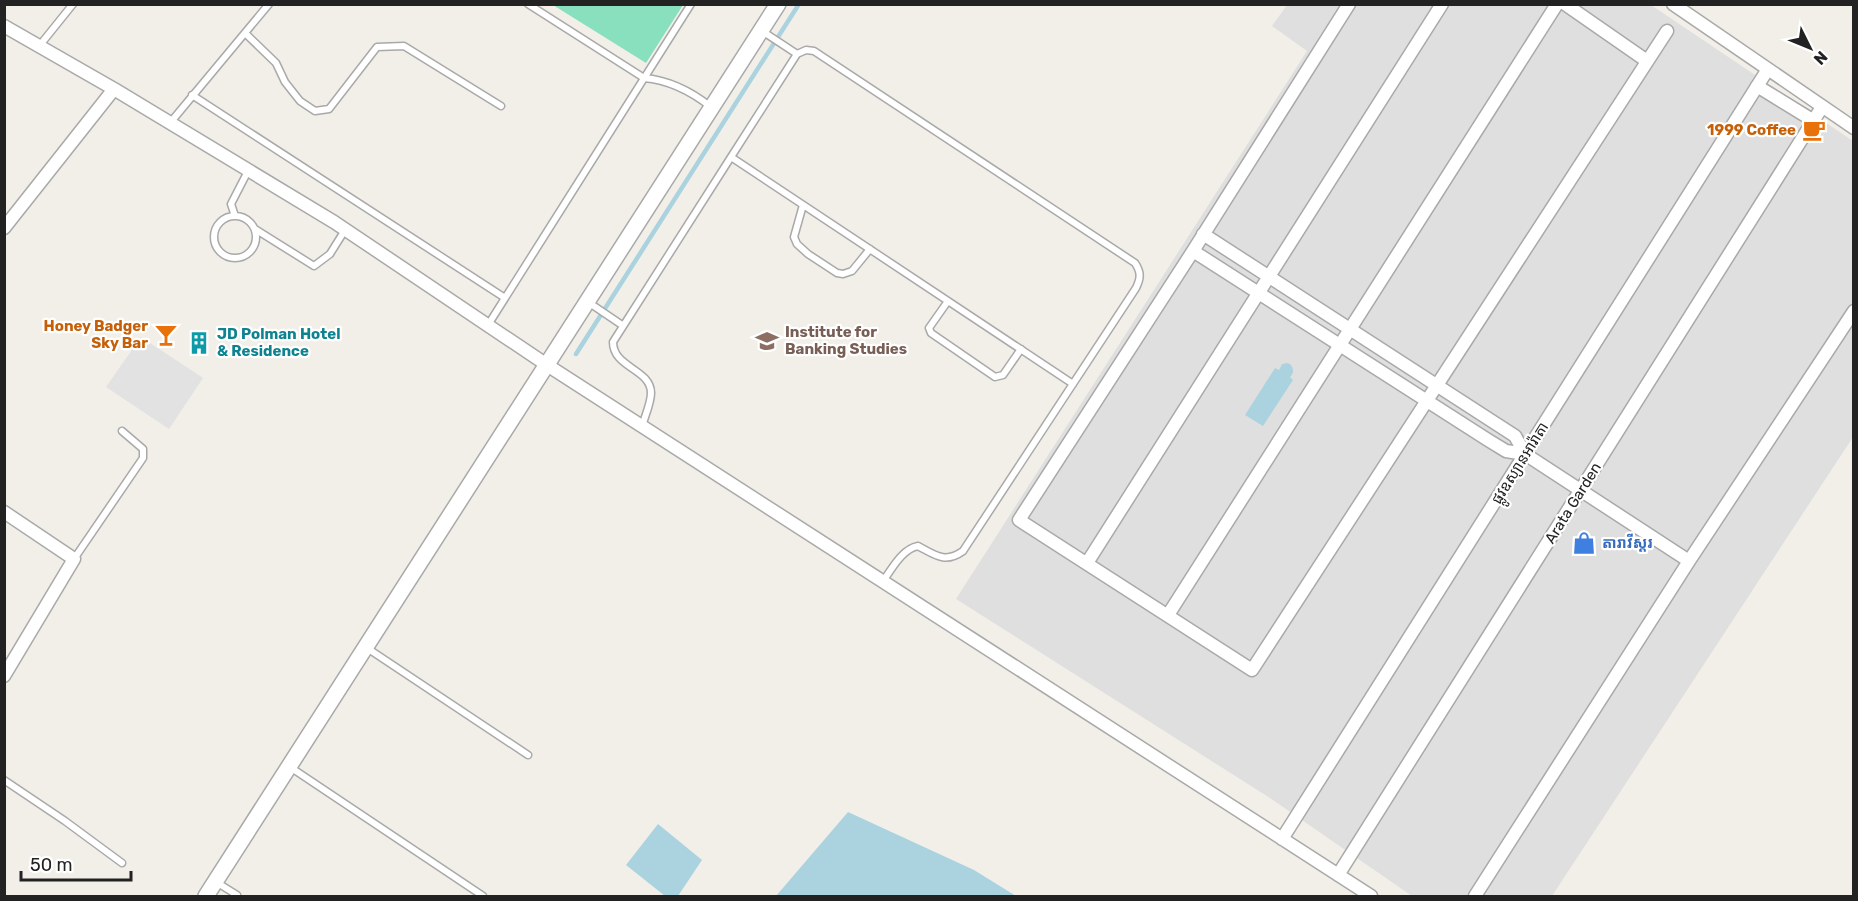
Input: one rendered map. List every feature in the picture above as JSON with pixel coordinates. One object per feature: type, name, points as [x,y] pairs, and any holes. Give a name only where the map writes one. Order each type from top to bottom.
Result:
[{"type":"street","points":[[206,897],[547,365],[591,304],[712,108],[764,33],[778,4]]},
{"type":"street","points":[[1349,4],[1193,251],[1019,519],[1252,670],[1667,32]]},
{"type":"street","points":[[1087,563],[1442,4]]},
{"type":"street","points":[[1168,615],[1557,4]]},
{"type":"street","points":[[1565,4],[1647,61]]},
{"type":"street","points":[[1673,4],[1854,128]]},
{"type":"street","points":[[4,26],[114,89],[345,230],[642,427],[1371,897]]},
{"type":"street","name":"ផ្លូវឧស្យានអារ៉ាតា","points":[[1282,839],[1768,69]]},
{"type":"street","points":[[1757,86],[1811,126]]},
{"type":"street","points":[[4,228],[114,89]]},
{"type":"street","name":"Arata Garden","points":[[1338,875],[1822,107]]},
{"type":"street","points":[[1203,234],[1515,436],[1525,454]]},
{"type":"street","points":[[1193,251],[1506,451],[1525,454],[1689,561]]},
{"type":"street","points":[[1475,897],[1689,561],[1854,311]]},
{"type":"street","points":[[4,512],[74,559],[5,675]]},
{"type":"lane","points":[[40,45],[73,4]]},
{"type":"lane","points":[[170,123],[269,4]]},
{"type":"lane","points":[[528,4],[644,78],[661,79],[702,100],[712,108]]},
{"type":"lane","points":[[488,326],[691,4]]},
{"type":"lane","points":[[245,33],[276,63],[285,82],[300,101],[315,111],[329,109],[377,48],[404,46],[501,106]]},
{"type":"lane","points":[[764,33],[797,54]]},
{"type":"lane","points":[[642,427],[651,393],[647,380],[616,356],[613,342],[797,54],[806,50],[814,51],[1135,263],[1140,270],[1136,288],[963,550],[956,556],[946,558],[939,557],[918,546],[912,547],[904,553],[882,582]]},
{"type":"lane","points":[[192,95],[505,298]]},
{"type":"lane","points":[[731,157],[1073,384]]},
{"type":"lane","points":[[235,216],[231,204],[248,170]]},
{"type":"lane","points":[[804,205],[794,237],[797,244],[808,254],[837,273],[843,274],[852,271],[870,249]]},
{"type":"lane","points":[[255,230],[256,237],[252,250],[240,258],[233,259],[226,256],[216,246],[214,232],[222,221],[235,216],[247,220],[255,230],[314,266],[330,254],[345,230]]},
{"type":"lane","points":[[948,301],[929,328],[931,333],[995,377],[1003,375],[1021,349]]},
{"type":"lane","points":[[591,304],[622,325]]},
{"type":"lane","points":[[74,559],[143,458],[143,449],[122,431]]},
{"type":"lane","points":[[366,648],[528,755]]},
{"type":"lane","points":[[289,767],[483,897]]},
{"type":"lane","points":[[4,780],[122,863]]},
{"type":"lane","points":[[216,881],[237,895]]},
{"type":"shaded area","points":[[1287,5],[1651,5],[1853,141],[1853,437],[1552,896],[1412,896],[1270,798],[956,599],[1307,51],[1272,26]]},
{"type":"shaded area","points":[[141,337],[203,378],[169,429],[106,387]]},
{"type":"green space","points":[[553,5],[683,5],[646,63]]},
{"type":"water","points":[[1287,363],[1292,368],[1293,372],[1290,377],[1293,380],[1263,426],[1245,415],[1275,368],[1279,370],[1282,364]]},
{"type":"water","points":[[848,812],[974,870],[1016,896],[776,896]]},
{"type":"water","points":[[658,824],[702,860],[678,896],[665,896],[626,865]]},
{"type":"waterway","points":[[576,354],[799,4]]},
{"type":"place","name":"1999 Coffee","points":[[1814,130]]},
{"type":"place","name":"Honey Badger Sky Bar","points":[[166,335]]},
{"type":"place","name":"Institute for Banking Studies","points":[[767,341]]},
{"type":"place","name":"JD Polman Hotel & Residence","points":[[199,343]]},
{"type":"place","name":"តារាវីស្តរ","points":[[1584,543]]}]
